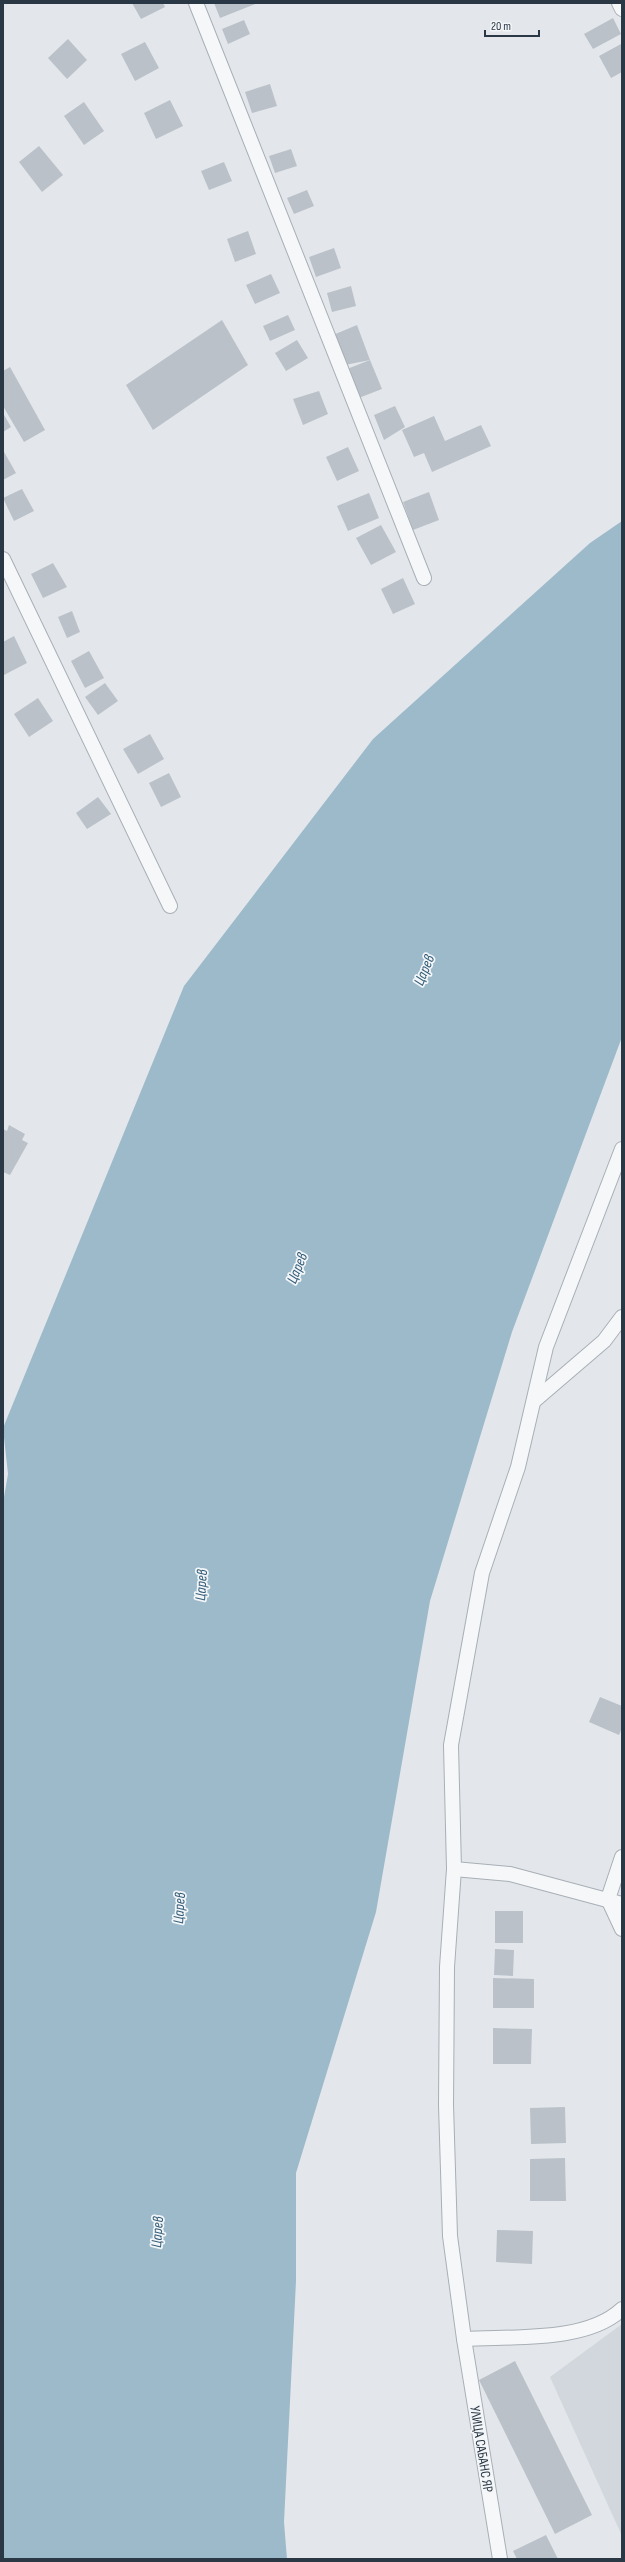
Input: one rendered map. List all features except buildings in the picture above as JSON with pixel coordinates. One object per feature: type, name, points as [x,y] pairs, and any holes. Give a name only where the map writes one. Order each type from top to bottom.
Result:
[{"type":"street","points":[[196,3],[424,578]]},
{"type":"street","points":[[619,3],[622,9]]},
{"type":"street","points":[[3,559],[170,906]]},
{"type":"street","name":"УЛИЦА САБАНС ЯР","points":[[500,2559],[464,2339],[450,2236],[446,2105],[447,1967],[454,1869],[451,1745],[482,1573],[518,1467],[546,1347],[622,1149]]},
{"type":"street","points":[[534,1401],[604,1341],[622,1317]]},
{"type":"street","points":[[622,1857],[608,1899],[622,1929]]},
{"type":"street","points":[[454,1869],[510,1874],[608,1899],[622,1904]]},
{"type":"street","points":[[464,2339],[575,2333],[600,2325],[622,2309]]},
{"type":"shaded area","points":[[622,2324],[622,2536],[550,2377]]},
{"type":"water","name":"Царев","points":[[622,521],[622,1037],[512,1332],[430,1601],[376,1912],[296,2173],[296,2281],[284,2522],[287,2559],[3,2559],[3,1503],[8,1474],[3,1428],[184,986],[373,739],[590,543]]}]
